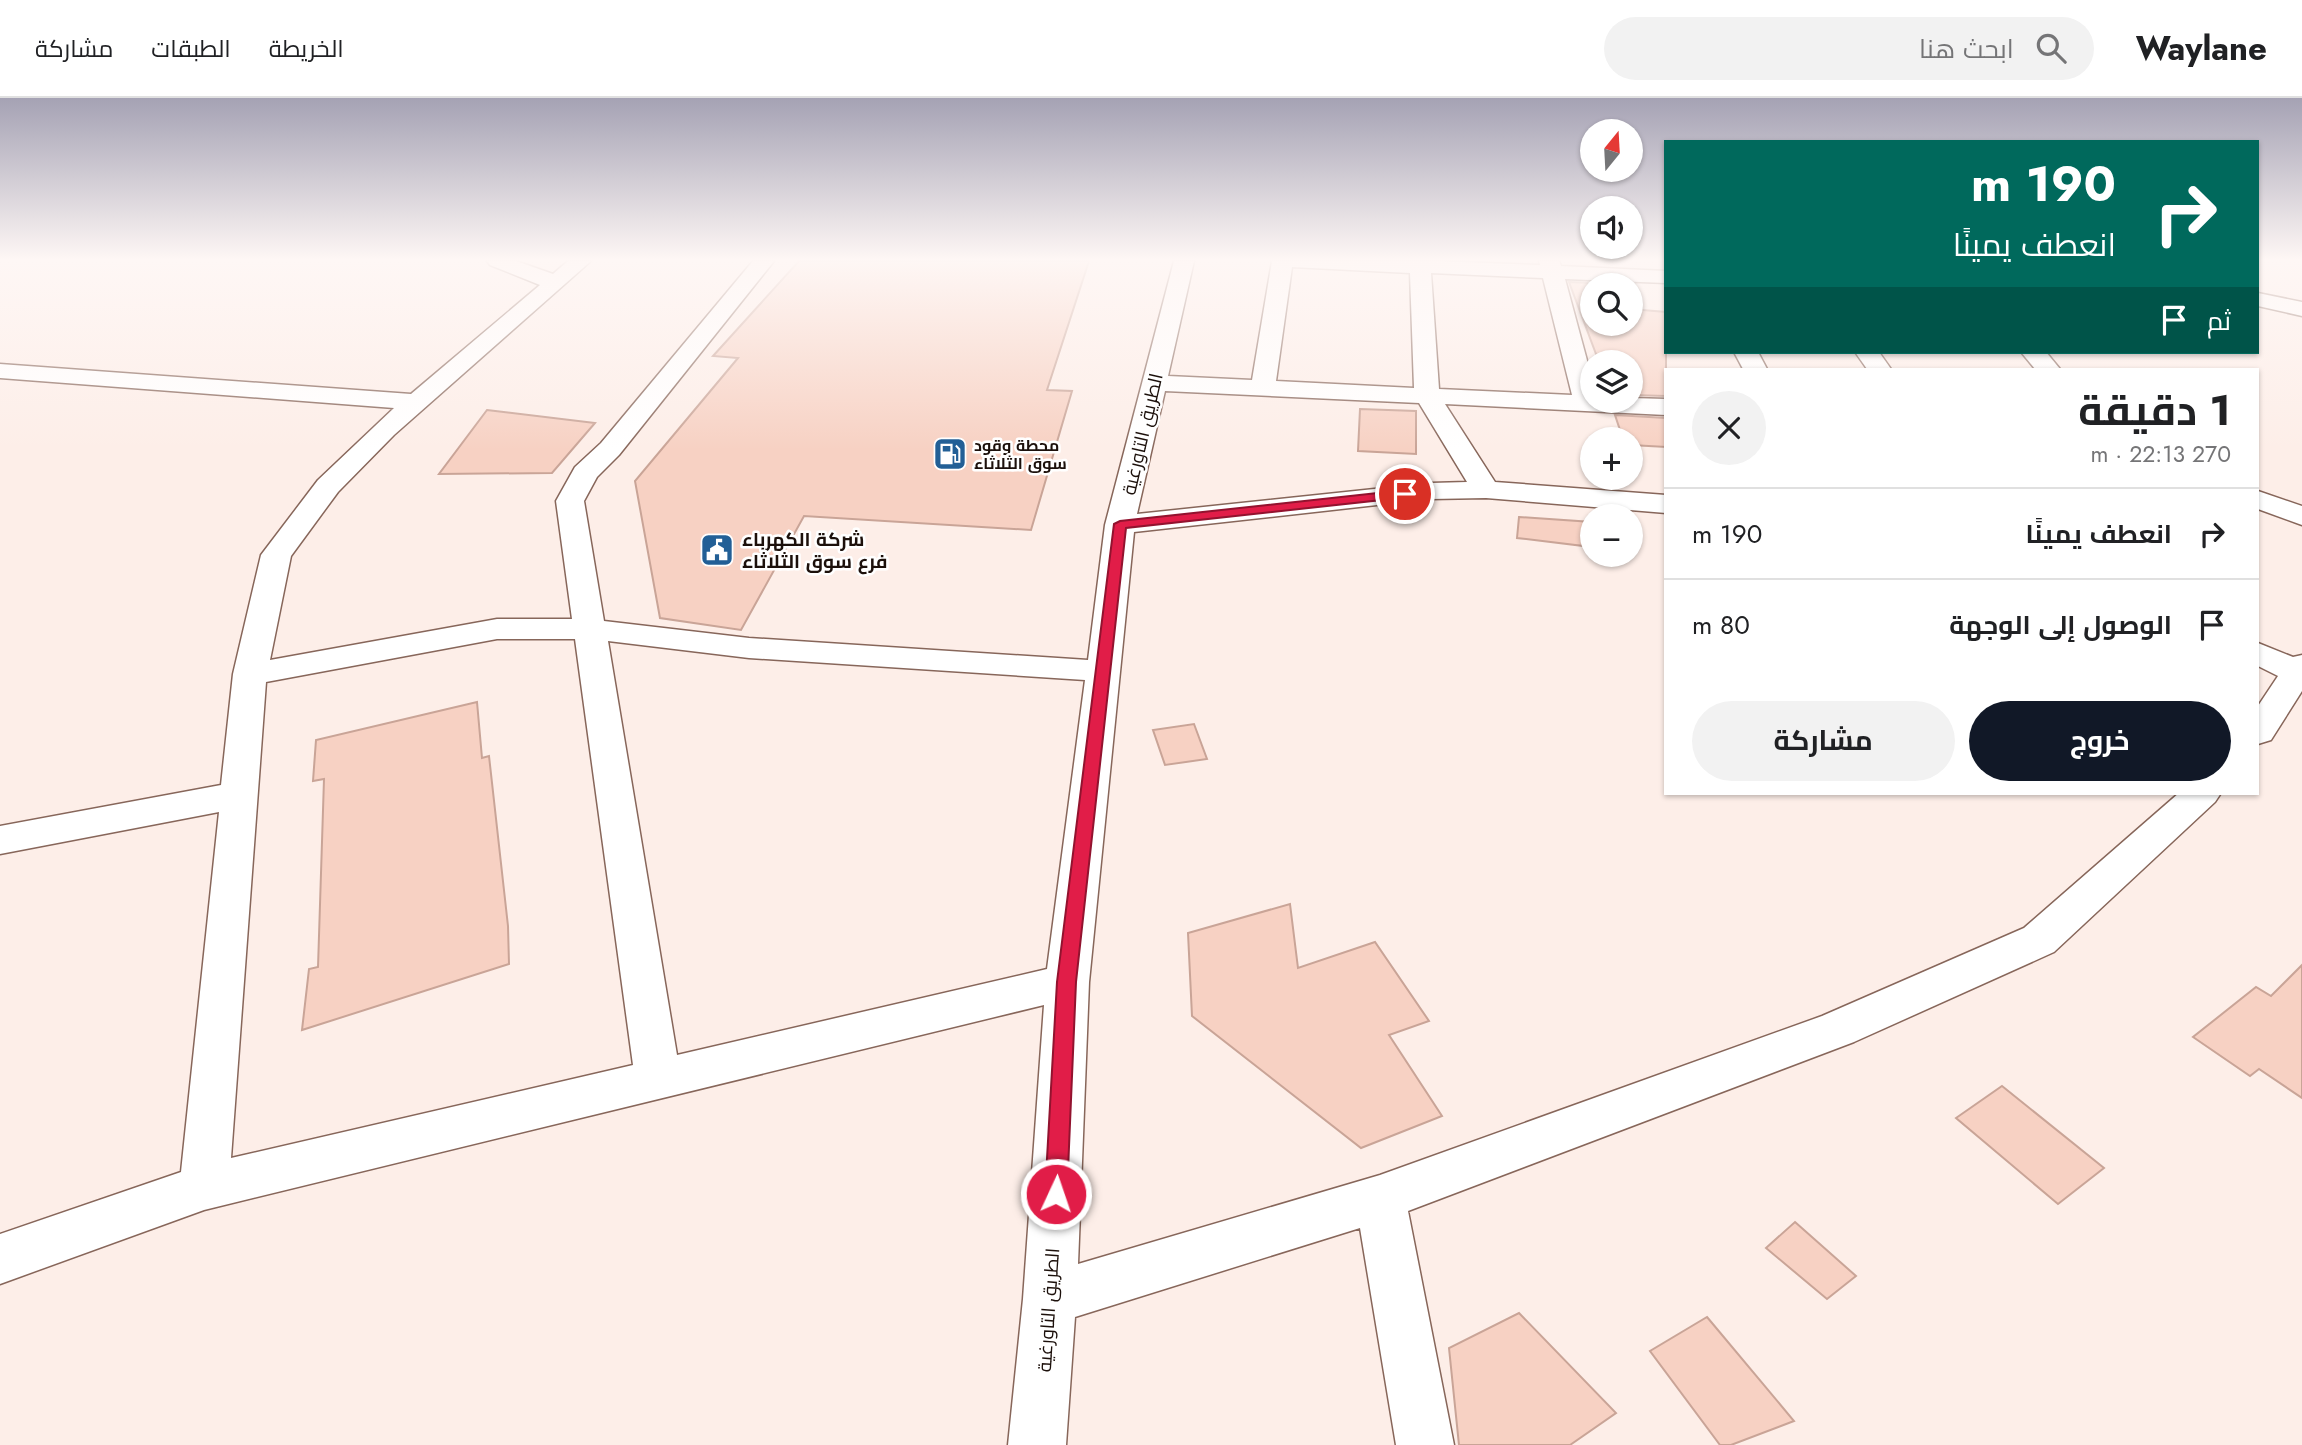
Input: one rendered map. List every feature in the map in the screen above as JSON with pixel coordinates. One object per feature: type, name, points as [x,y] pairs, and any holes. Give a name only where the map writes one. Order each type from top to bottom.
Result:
[{"type":"street","points":[[204,1187],[250,674],[276,555],[328,486],[418,401],[508,324]]},
{"type":"street","points":[[658,1079],[570,501],[585,473],[610,449],[713,324]]},
{"type":"street","name":"الطريق التاورغية","points":[[1037,1445],[1050,1299],[1067,982],[1120,524],[1169,324]]},
{"type":"street","points":[[1264,389],[1274,324]]},
{"type":"street","points":[[1423,324],[1427,396],[1486,490]]},
{"type":"street","points":[[1566,324],[1580,378]]},
{"type":"street","points":[[1869,354],[1879,368]]},
{"type":"street","points":[[2035,354],[2047,368]]},
{"type":"street","points":[[0,371],[418,401]]},
{"type":"street","points":[[1154,383],[1580,404]]},
{"type":"street","points":[[1643,406],[1664,407]]},
{"type":"street","points":[[1120,524],[1431,491],[1486,490],[1664,504]]},
{"type":"street","points":[[2259,499],[2302,516]]},
{"type":"street","points":[[250,674],[497,629],[590,629],[749,648],[1103,671]]},
{"type":"street","points":[[2259,653],[2300,671],[2259,731]]},
{"type":"street","points":[[1050,1299],[1380,1198],[1838,1029],[2039,940],[2200,795]]},
{"type":"street","points":[[0,840],[240,796]]},
{"type":"street","points":[[0,1259],[204,1187],[1067,982]]},
{"type":"street","points":[[1380,1198],[1425,1445]]},
{"type":"building","points":[[742,324],[1069,324],[1047,390],[1072,391],[1031,530],[804,516],[741,630],[660,618],[635,481],[738,358],[713,356]]},
{"type":"building","points":[[1643,324],[1664,324],[1664,396],[1643,395],[1643,350],[1594,350],[1589,336],[1643,336]]},
{"type":"building","points":[[1360,409],[1416,411],[1416,454],[1358,451]]},
{"type":"building","points":[[487,410],[595,423],[552,473],[439,474]]},
{"type":"building","points":[[1615,415],[1664,418],[1664,447],[1643,446],[1643,427],[1619,427]]},
{"type":"building","points":[[1519,517],[1580,521],[1580,546],[1517,538]]},
{"type":"building","points":[[477,702],[482,758],[489,756],[508,926],[509,964],[302,1030],[309,969],[318,967],[324,779],[313,781],[316,740]]},
{"type":"building","points":[[1194,724],[1207,759],[1165,765],[1153,730]]},
{"type":"building","points":[[1290,904],[1298,968],[1375,942],[1429,1021],[1389,1035],[1442,1116],[1361,1148],[1192,1016],[1188,933]]},
{"type":"building","points":[[2302,965],[2302,1098],[2259,1069],[2250,1076],[2193,1037],[2256,987],[2271,996]]},
{"type":"building","points":[[2002,1086],[2104,1168],[2058,1204],[1956,1118]]},
{"type":"building","points":[[1795,1222],[1856,1276],[1827,1299],[1766,1248]]},
{"type":"building","points":[[1519,1313],[1616,1413],[1570,1445],[1459,1445],[1449,1348]]},
{"type":"building","points":[[1707,1317],[1794,1421],[1731,1445],[1720,1445],[1650,1351]]},
{"type":"place","name":"محطة وقود سوق الثلاثاء","points":[[950,454]]},
{"type":"place","name":"شركة الكهرباء فرع سوق الثلاثاء","points":[[717,550]]},
{"type":"route","points":[[1056,1194],[1067,982],[1120,524],[1283,509],[1405,494]]}]
